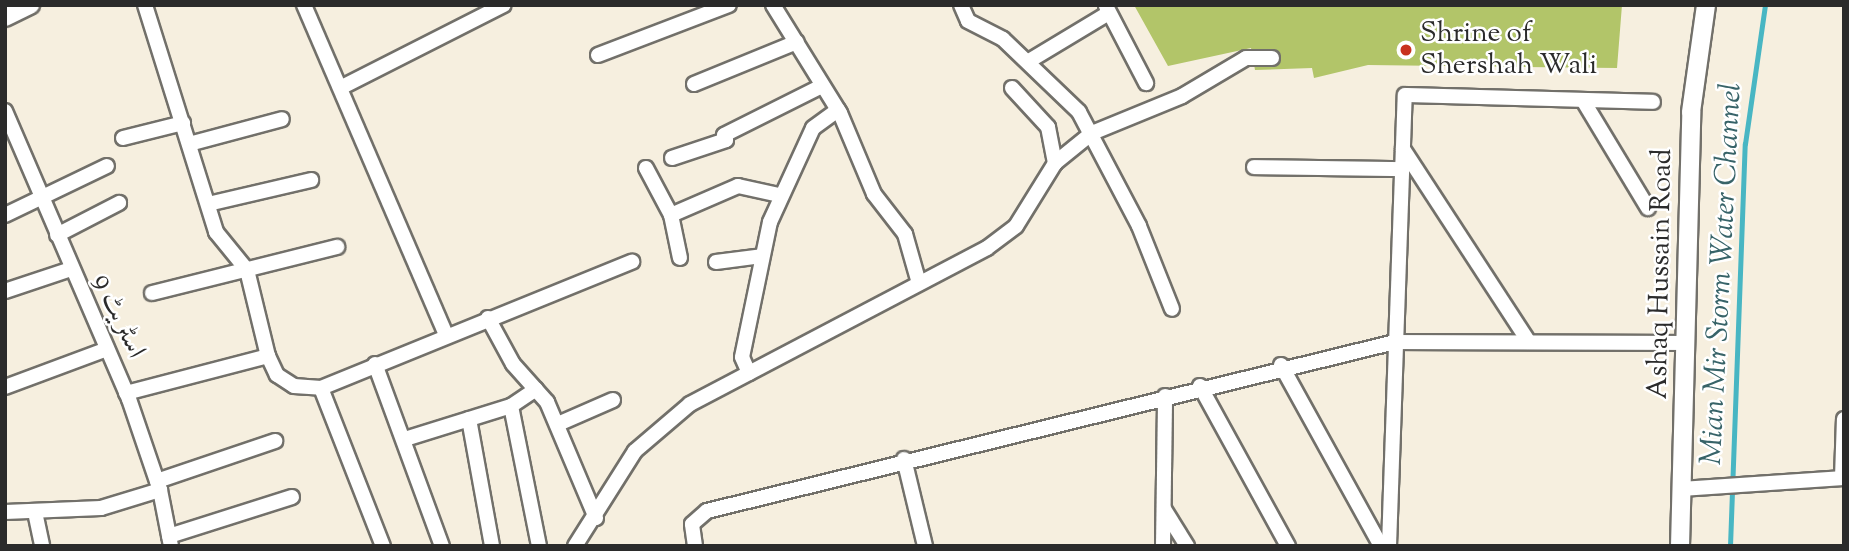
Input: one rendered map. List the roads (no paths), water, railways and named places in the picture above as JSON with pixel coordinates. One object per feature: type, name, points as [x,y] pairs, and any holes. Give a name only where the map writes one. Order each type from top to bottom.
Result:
[{"type":"main road","points":[[5,17],[30,5]]},
{"type":"main road","name":"Ashaq Hussain Road","points":[[1680,546],[1691,112],[1706,5]]},
{"type":"street","points":[[145,5],[216,232],[247,270],[268,356],[277,375],[294,386],[321,388],[446,334],[632,262]]},
{"type":"street","points":[[304,5],[344,86],[446,334]]},
{"type":"street","points":[[344,86],[504,5]]},
{"type":"street","points":[[598,55],[729,5]]},
{"type":"street","points":[[773,5],[838,110],[874,194],[905,234],[919,283]]},
{"type":"street","points":[[961,5],[968,21],[1029,61],[1091,134],[1172,309]]},
{"type":"street","points":[[1029,61],[1107,9],[1146,83]]},
{"type":"street","points":[[694,84],[797,42]]},
{"type":"street","points":[[575,546],[596,518],[635,451],[659,428],[749,373],[919,283],[1016,226],[1055,163],[1091,134],[1182,96],[1246,58],[1272,58]]},
{"type":"street","points":[[672,158],[726,140],[724,135],[822,86]]},
{"type":"street","points":[[1012,88],[1048,127],[1055,163]]},
{"type":"street","points":[[1389,546],[1402,169],[1408,94],[1584,102],[1653,102]]},
{"type":"street","points":[[1584,102],[1647,208]]},
{"type":"street","points":[[749,373],[741,357],[762,256],[779,195],[813,128],[838,110]]},
{"type":"street","name":"اسٹریٹ 9","points":[[5,111],[126,393],[159,485],[170,541]]},
{"type":"street","points":[[189,144],[282,119]]},
{"type":"street","points":[[123,138],[183,123]]},
{"type":"street","points":[[1403,149],[1530,342]]},
{"type":"street","points":[[5,215],[43,200],[107,166]]},
{"type":"street","points":[[1254,167],[1402,169]]},
{"type":"street","points":[[646,168],[671,215],[680,258]]},
{"type":"street","points":[[208,204],[311,180]]},
{"type":"street","points":[[671,215],[738,186],[779,195]]},
{"type":"street","points":[[57,235],[118,203]]},
{"type":"street","points":[[152,293],[337,247]]},
{"type":"street","points":[[716,262],[762,256]]},
{"type":"street","points":[[5,291],[71,269]]},
{"type":"street","points":[[488,318],[558,424],[596,518]]},
{"type":"street","points":[[695,546],[692,524],[707,511],[1281,365],[1395,342],[1687,343]]},
{"type":"street","points":[[5,387],[107,349]]},
{"type":"street","points":[[126,393],[268,356]]},
{"type":"street","points":[[375,364],[405,439],[442,546]]},
{"type":"street","points":[[1281,365],[1381,546]]},
{"type":"street","points":[[1200,386],[1288,546]]},
{"type":"street","points":[[321,388],[383,546]]},
{"type":"street","points":[[405,439],[511,406],[536,389]]},
{"type":"street","points":[[1163,546],[1165,396]]},
{"type":"street","points":[[558,424],[613,400]]},
{"type":"street","points":[[511,406],[539,546]]},
{"type":"street","points":[[469,419],[492,546]]},
{"type":"street","points":[[1681,489],[1843,478],[1844,419]]},
{"type":"street","points":[[5,512],[101,508],[275,441]]},
{"type":"street","points":[[904,459],[926,546]]},
{"type":"street","points":[[170,541],[292,497]]},
{"type":"street","points":[[1164,508],[1187,546]]},
{"type":"street","points":[[35,512],[42,546]]},
{"type":"waterway","name":"Mian Mir Storm Water Channel","points":[[1730,546],[1745,144],[1765,5]]},
{"type":"place","name":"Shrine of Shershah Wali","points":[[1406,50]]}]
